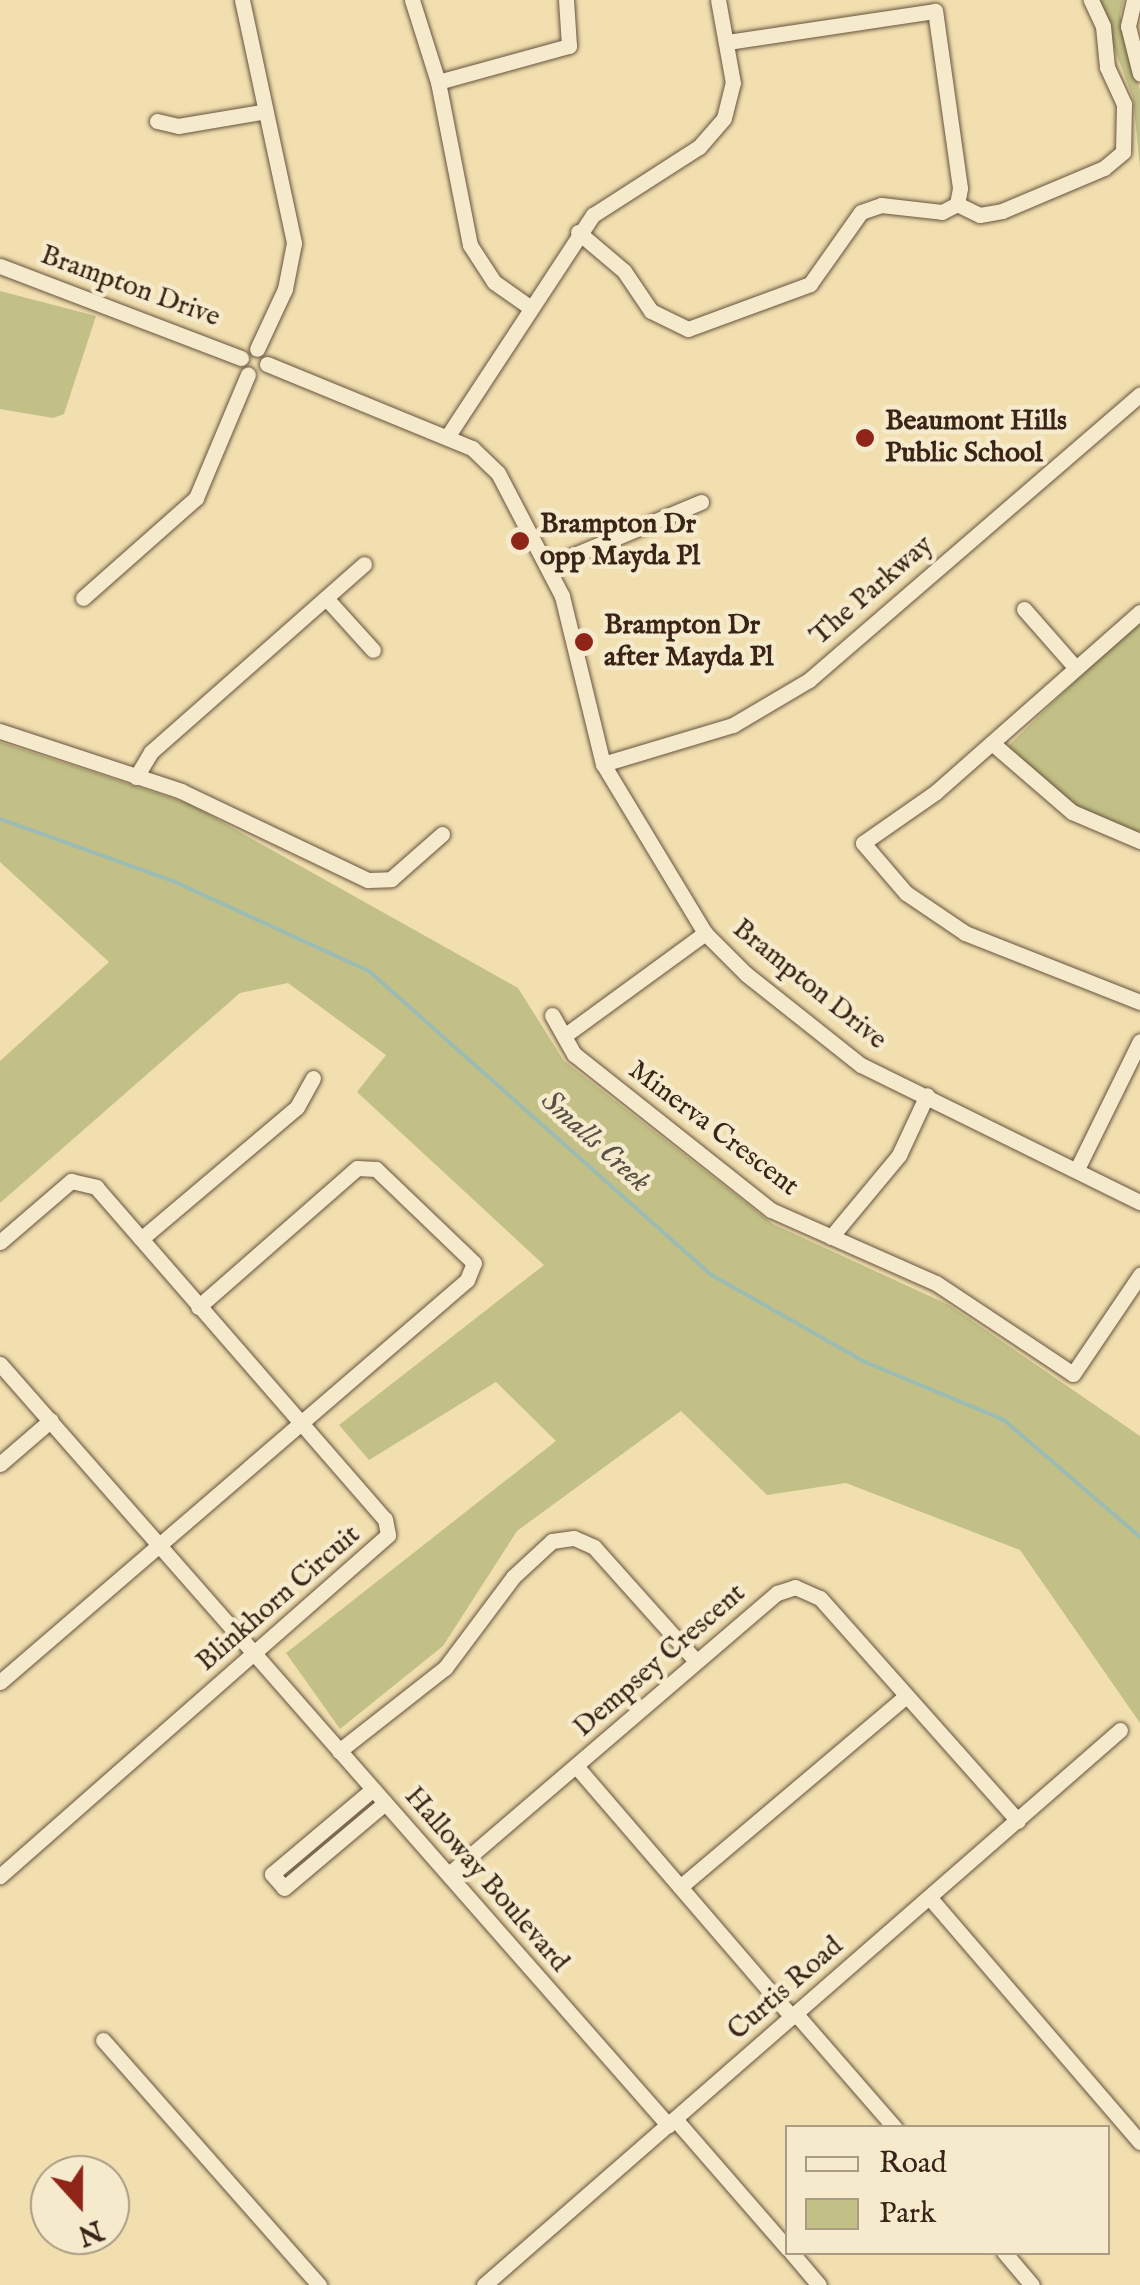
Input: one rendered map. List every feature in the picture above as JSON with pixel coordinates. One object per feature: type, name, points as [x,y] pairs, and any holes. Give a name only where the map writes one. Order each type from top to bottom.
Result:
[{"type":"street","points":[[83,598],[196,498],[245,366],[285,289],[294,243],[262,112],[242,0]]},
{"type":"street","points":[[412,0],[438,82],[470,245],[494,282],[528,306]]},
{"type":"street","points":[[438,82],[569,46],[566,0]]},
{"type":"street","points":[[447,437],[578,232],[610,200],[714,133],[733,83],[718,0]]},
{"type":"street","points":[[957,204],[980,214],[1002,211],[1104,168],[1123,152],[1124,104],[1106,67],[1103,26],[1091,0]]},
{"type":"street","points":[[1134,0],[1128,26],[1140,74]]},
{"type":"street","points":[[728,42],[935,10],[960,188],[957,204]]},
{"type":"street","points":[[157,121],[178,126],[262,112]]},
{"type":"street","points":[[578,232],[624,271],[651,311],[688,329],[714,325],[810,284],[861,212],[881,205],[942,212],[957,204]]},
{"type":"street","points":[[0,252],[0,264]]},
{"type":"street","name":"Brampton Drive","points":[[0,264],[245,366]]},
{"type":"street","points":[[245,366],[267,364],[257,349]]},
{"type":"street","name":"Brampton Drive","points":[[267,364],[447,437],[485,457],[498,473],[548,566],[566,611],[602,764],[705,933],[861,1065],[1078,1167],[1140,1202]]},
{"type":"street","name":"The Parkway","points":[[602,764],[733,725],[809,680],[1140,394]]},
{"type":"street","points":[[548,566],[701,502]]},
{"type":"street","points":[[136,777],[151,752],[364,564]]},
{"type":"street","points":[[326,598],[373,650]]},
{"type":"street","points":[[1024,609],[1075,667]]},
{"type":"street","points":[[1140,612],[992,743],[863,843],[906,893],[965,933],[1140,1002]]},
{"type":"street","points":[[0,731],[181,792],[368,880],[390,879],[442,834]]},
{"type":"street","points":[[992,743],[1072,812],[1140,841]]},
{"type":"street","points":[[564,1036],[705,933]]},
{"type":"street","name":"Minerva Crescent","points":[[552,1014],[586,1064],[760,1202],[936,1283],[1073,1374],[1140,1274]]},
{"type":"street","points":[[1078,1167],[1140,1042]]},
{"type":"street","points":[[141,1239],[298,1106],[314,1078]]},
{"type":"street","points":[[831,1237],[899,1155],[927,1096]]},
{"type":"street","points":[[0,1682],[467,1280],[474,1263],[464,1248],[376,1169],[356,1168],[198,1306]]},
{"type":"street","name":"Blinkhorn Circuit","points":[[0,1242],[71,1181],[96,1187],[386,1519],[388,1536],[0,1876]]},
{"type":"street","name":"Halloway Boulevard","points":[[0,1364],[448,1874],[785,2247]]},
{"type":"street","points":[[0,1464],[51,1420]]},
{"type":"street","points":[[339,1751],[445,1668],[513,1577],[552,1541],[574,1538],[594,1547],[696,1662]]},
{"type":"street","name":"Dempsey Crescent","points":[[448,1874],[777,1593],[803,1588],[820,1598],[1018,1821]]},
{"type":"street","points":[[680,1887],[906,1696]]},
{"type":"street","name":"Curtis Road","points":[[484,2285],[1120,1730]]},
{"type":"street","points":[[576,1766],[892,2125]]},
{"type":"street","points":[[373,1789],[272,1874],[284,1888],[385,1803]]},
{"type":"street","points":[[930,1898],[1140,2142]]},
{"type":"street","points":[[103,2040],[319,2285]]},
{"type":"street","name":"Halloway Boulevard","points":[[793,2255],[819,2285]]},
{"type":"street","points":[[1007,2255],[1032,2285]]},
{"type":"green space","points":[[1096,0],[1124,0],[1120,15],[1140,90],[1140,168],[1133,98]]},
{"type":"green space","points":[[0,291],[96,316],[64,414],[53,418],[0,409]]},
{"type":"green space","points":[[1140,619],[1140,831],[1135,833],[1081,811],[1007,747]]},
{"type":"green space","points":[[0,742],[190,804],[518,988],[564,1061],[773,1224],[949,1305],[1140,1436],[1140,1723],[1020,1550],[846,1483],[767,1495],[681,1411],[517,1531],[443,1646],[340,1729],[286,1653],[556,1441],[496,1382],[369,1460],[339,1425],[544,1265],[357,1092],[386,1055],[288,983],[240,993],[0,1203],[0,1061],[109,962],[0,862]]},
{"type":"waterway","name":"Smalls Creek","points":[[0,819],[173,881],[369,971],[710,1274],[865,1362],[1004,1420],[1140,1537]]},
{"type":"place","name":"Beaumont Hills Public School","points":[[865,438]]},
{"type":"place","name":"Brampton Dr opp Mayda Pl","points":[[520,541]]},
{"type":"place","name":"Brampton Dr after Mayda Pl","points":[[584,642]]}]
